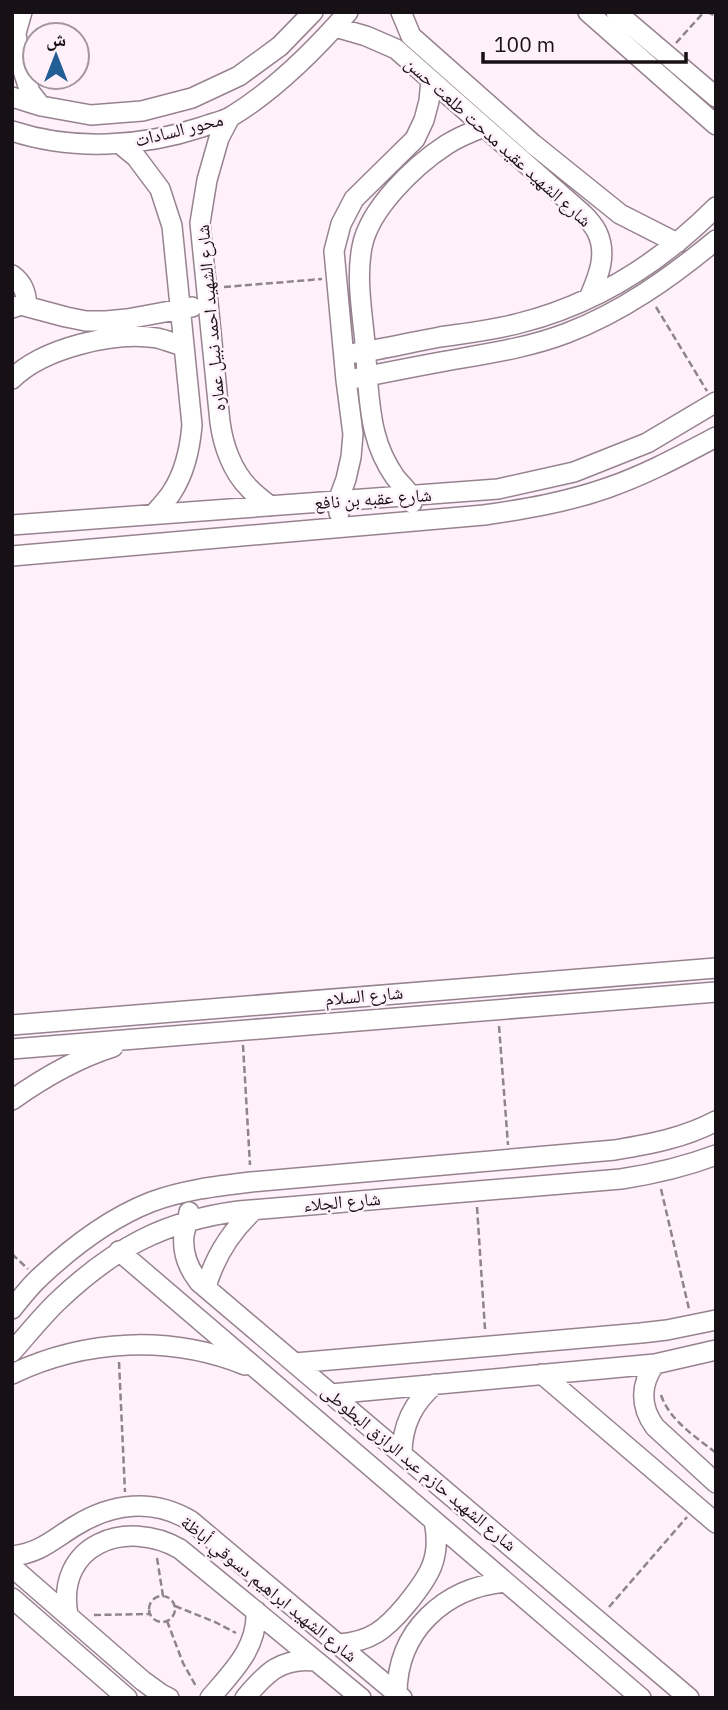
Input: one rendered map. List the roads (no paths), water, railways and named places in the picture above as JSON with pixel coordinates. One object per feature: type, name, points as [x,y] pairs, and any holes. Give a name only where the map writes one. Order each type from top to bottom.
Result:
[{"type":"street","points":[[22,12],[14,36],[30,92],[41,106]]},
{"type":"street","name":"محور السادات","points":[[12,97],[41,106],[91,115],[142,111],[192,98],[239,76],[280,46],[313,12]]},
{"type":"street","name":"شارع الشهيد عقيد مدحت طلعت حسن","points":[[401,12],[411,36],[466,98],[484,127],[583,214],[597,232],[603,255],[589,298]]},
{"type":"street","points":[[588,12],[716,125]]},
{"type":"street","points":[[616,12],[716,97]]},
{"type":"street","name":"محور السادات","points":[[12,131],[72,143],[120,144],[194,130],[230,117],[269,89],[306,58],[341,20]]},
{"type":"street","name":"شارع الشهيد عقيد مدحت طلعت حسن","points":[[341,20],[366,36],[396,49],[431,80],[466,98],[533,144],[620,214],[677,243]]},
{"type":"street","points":[[340,528],[338,501],[351,457],[353,433],[334,251],[341,223],[354,199],[415,139],[424,120],[431,80]]},
{"type":"street","name":"شارع الشهيد احمد نبيل عماره","points":[[230,117],[219,138],[206,180],[200,223],[221,431],[230,461],[247,487],[271,506]]},
{"type":"street","points":[[415,522],[412,496],[395,477],[383,456],[375,432],[359,273],[362,244],[373,218],[389,195],[429,157],[465,134],[484,127]]},
{"type":"street","name":"شارع الشهيد احمد نبيل عماره","points":[[120,144],[136,157],[160,189],[172,226],[192,425],[186,464],[172,492],[154,514]]},
{"type":"street","points":[[344,354],[518,324],[552,313],[618,284],[677,243],[716,207]]},
{"type":"street","points":[[346,380],[521,348],[565,334],[608,316],[647,292],[684,267],[716,240]]},
{"type":"street","points":[[12,275],[27,295],[20,307],[86,321],[127,319],[180,308],[208,297]]},
{"type":"street","points":[[15,370],[62,350],[130,337],[158,338],[184,346]]},
{"type":"street","name":"شارع عقبه بن نافع","points":[[12,524],[498,489],[574,472],[647,443],[715,402]]},
{"type":"street","name":"شارع عقبه بن نافع","points":[[12,556],[415,522],[546,505],[607,488],[665,465],[716,437]]},
{"type":"street","name":"شارع السلام","points":[[12,1026],[716,968]]},
{"type":"street","name":"شارع السلام","points":[[12,1049],[716,992]]},
{"type":"street","points":[[12,1100],[63,1069],[102,1051],[144,1039],[142,1014]]},
{"type":"street","name":"شارع الجلاء","points":[[12,1309],[38,1278],[73,1250],[127,1212],[153,1201],[208,1187],[251,1182],[615,1150],[660,1143],[716,1121]]},
{"type":"street","name":"شارع الجلاء","points":[[12,1352],[58,1301],[119,1251],[188,1220],[213,1214],[254,1210],[621,1179],[657,1174],[716,1155]]},
{"type":"street","name":"شارع الشهيد حازم عبد الرازق البطوطى","points":[[191,1191],[184,1239],[186,1257],[194,1274],[206,1287],[689,1698]]},
{"type":"street","points":[[206,1287],[223,1245],[254,1210]]},
{"type":"street","points":[[73,1250],[93,1271]]},
{"type":"street","name":"شارع الشهيد حازم عبد الرازق البطوطى","points":[[119,1251],[641,1698]]},
{"type":"street","points":[[295,1363],[641,1333],[716,1320]]},
{"type":"street","points":[[12,1374],[65,1354],[118,1345],[189,1349],[256,1370]]},
{"type":"street","points":[[331,1394],[658,1363],[716,1350]]},
{"type":"street","points":[[658,1363],[646,1378],[643,1396],[646,1412],[650,1420],[716,1483]]},
{"type":"street","points":[[542,1374],[716,1523]]},
{"type":"street","points":[[402,1454],[407,1420],[419,1400],[435,1384]]},
{"type":"street","name":"شارع الشهيد ابراهيم دسوقي أباظة","points":[[12,1556],[43,1548],[99,1513],[125,1506],[145,1506],[174,1512],[191,1521],[399,1696]]},
{"type":"street","points":[[338,1644],[360,1641],[389,1625],[425,1582],[436,1553],[434,1521]]},
{"type":"street","points":[[68,1615],[66,1596],[70,1577],[80,1559],[93,1547],[75,1526]]},
{"type":"street","name":"شارع الشهيد ابراهيم دسوقي أباظة","points":[[93,1547],[107,1540],[131,1535],[169,1542],[361,1698]]},
{"type":"street","points":[[12,1566],[144,1681],[169,1698]]},
{"type":"street","points":[[399,1696],[399,1670],[406,1646],[436,1609],[468,1590],[505,1582]]},
{"type":"street","points":[[12,1598],[127,1698]]},
{"type":"street","points":[[204,1693],[239,1664],[252,1643],[256,1611]]},
{"type":"street","points":[[245,1698],[266,1674],[281,1665],[299,1660],[316,1661]]}]
